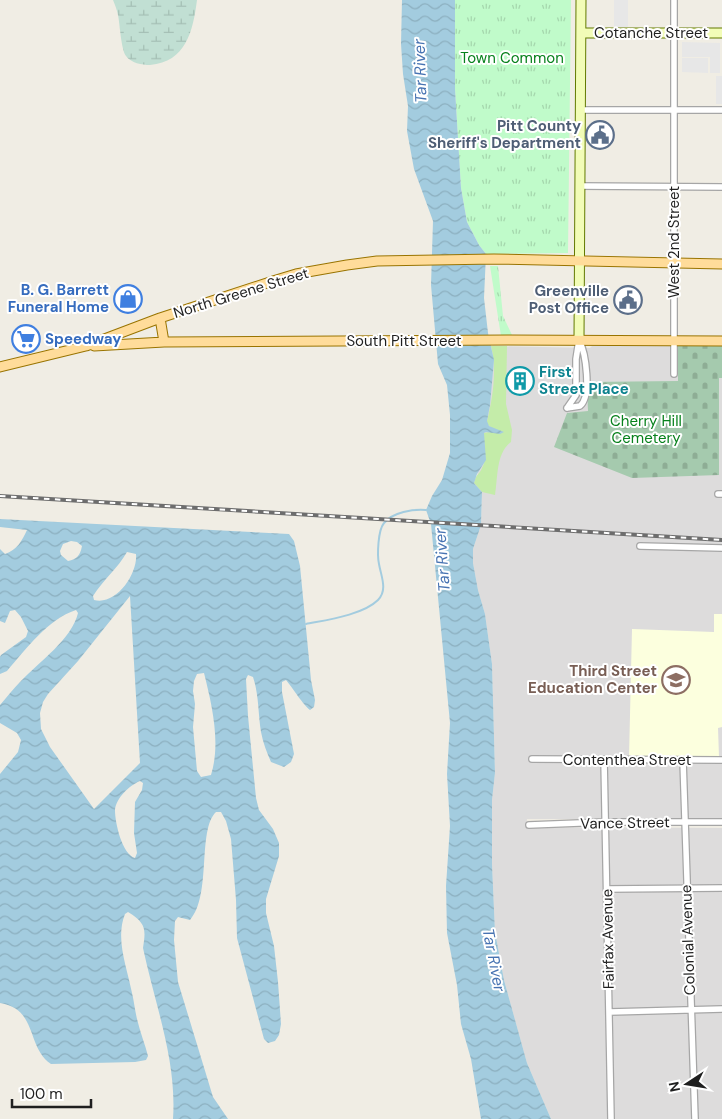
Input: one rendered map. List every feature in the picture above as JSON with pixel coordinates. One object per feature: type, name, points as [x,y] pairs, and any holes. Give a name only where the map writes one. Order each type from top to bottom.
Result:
[{"type":"main road","name":"North Greene Street","points":[[0,367],[86,346],[160,318],[273,280],[323,269],[377,261],[494,259],[722,264]]},
{"type":"main road","points":[[160,318],[164,342]]},
{"type":"main road","name":"South Pitt Street","points":[[86,346],[164,342],[722,341]]},
{"type":"street","points":[[580,340],[584,349],[585,399],[580,406],[568,408],[575,397],[577,352],[580,340],[581,0]]},
{"type":"street","name":"West 2nd Street","points":[[674,0],[674,374]]},
{"type":"street","name":"Cotanche Street","points":[[581,33],[722,34]]},
{"type":"street","points":[[581,110],[722,110]]},
{"type":"street","points":[[580,186],[722,187]]},
{"type":"street","points":[[576,372],[585,371]]},
{"type":"street","points":[[575,397],[582,404]]},
{"type":"street","points":[[640,546],[722,548]]},
{"type":"street","name":"Contenthea Street","points":[[532,759],[722,760]]},
{"type":"street","name":"Fairfax Avenue","points":[[604,759],[611,1119]]},
{"type":"street","name":"Colonial Avenue","points":[[683,760],[694,1119]]},
{"type":"street","name":"Vance Street","points":[[529,825],[605,822],[722,822]]},
{"type":"street","points":[[607,890],[722,888]]},
{"type":"street","points":[[610,1012],[722,1008]]},
{"type":"shaded area","points":[[614,0],[628,0],[628,27],[614,27]]},
{"type":"shaded area","points":[[682,42],[720,43],[720,73],[710,73],[710,57],[682,57]]},
{"type":"shaded area","points":[[682,58],[708,58],[708,73],[682,72]]},
{"type":"shaded area","points":[[716,76],[722,76],[722,104],[716,104]]},
{"type":"shaded area","points":[[722,345],[722,819],[527,819],[526,827],[722,828],[722,1119],[551,1119],[527,1063],[504,980],[495,932],[492,864],[492,800],[495,773],[492,664],[485,614],[473,563],[473,549],[481,525],[482,492],[476,485],[494,360],[491,346],[590,348],[592,346]]},
{"type":"shaded area","name":"Third Street Education Center","points":[[714,614],[722,614],[722,727],[718,728],[719,757],[629,758],[632,629],[714,632]]},
{"type":"green space","points":[[113,0],[197,0],[193,23],[186,43],[172,58],[162,63],[147,65],[131,60],[126,56],[123,48],[118,15]]},
{"type":"green space","name":"Town Common","points":[[455,0],[571,0],[568,253],[486,254],[467,222],[461,188],[455,89]]},
{"type":"green space","points":[[490,266],[498,266],[503,316],[512,335],[508,337],[501,336]]},
{"type":"green space","name":"Cherry Hill Cemetery","points":[[678,345],[722,345],[722,378],[719,378],[719,475],[632,478],[554,447],[567,413],[588,411],[587,382],[678,381]]},
{"type":"green space","points":[[491,346],[507,346],[506,404],[512,430],[511,442],[500,459],[495,495],[482,492],[474,483],[485,459],[484,433],[489,432],[492,428],[487,424],[494,384],[494,364]]},
{"type":"water","name":"Tar River","points":[[402,0],[455,0],[455,89],[461,188],[467,222],[486,254],[484,298],[488,333],[494,360],[487,421],[489,426],[504,432],[500,434],[484,433],[486,460],[477,474],[474,483],[482,492],[481,525],[473,549],[473,563],[485,614],[492,664],[495,773],[492,800],[492,864],[495,932],[504,980],[527,1063],[551,1119],[481,1119],[471,1059],[461,1024],[457,985],[447,933],[446,886],[450,826],[447,774],[450,723],[431,524],[426,510],[442,480],[450,453],[450,415],[447,385],[438,364],[431,285],[433,221],[414,169],[407,131],[408,106],[401,44]]},
{"type":"water","points":[[0,519],[289,534],[294,541],[300,566],[311,680],[315,700],[314,707],[310,710],[286,680],[282,682],[282,692],[294,754],[291,762],[284,767],[271,762],[261,732],[253,677],[248,675],[246,679],[256,798],[259,810],[273,829],[279,843],[279,856],[266,899],[266,913],[274,946],[281,1024],[279,1035],[275,1041],[268,1043],[264,1039],[237,938],[231,839],[226,821],[221,812],[216,812],[210,821],[207,833],[203,880],[197,909],[190,920],[178,917],[175,921],[174,940],[178,982],[213,1097],[228,1119],[173,1119],[172,1075],[164,1033],[143,948],[144,931],[141,923],[128,912],[125,914],[122,924],[123,953],[137,1019],[148,1056],[146,1060],[135,1062],[51,1064],[43,1057],[26,1020],[12,1007],[0,1003],[0,774],[18,752],[21,740],[17,733],[0,723],[0,705],[18,684],[62,641],[75,623],[78,613],[76,610],[66,614],[47,627],[7,671],[0,674],[1,655],[26,637],[28,631],[15,610],[10,611],[5,623],[0,621],[0,549],[5,554],[16,548],[27,530],[0,527]],"holes":[[[71,541],[77,542],[82,546],[79,555],[68,561],[61,555],[60,551],[63,544]],[[127,552],[136,554],[136,562],[124,587],[110,598],[102,601],[94,600],[93,596],[97,590]],[[130,596],[140,763],[94,809],[50,747],[41,729],[40,713],[43,702]],[[204,673],[215,737],[214,763],[211,775],[201,777],[197,771],[193,727],[194,681],[197,674]],[[140,781],[143,783],[142,790],[135,802],[134,833],[137,853],[135,858],[126,851],[123,844],[116,822],[115,810],[124,792]]]},
{"type":"waterway","points":[[306,624],[354,613],[363,610],[378,600],[383,592],[378,555],[382,526],[388,519],[398,514],[415,510],[426,510]]},
{"type":"railway","points":[[0,496],[722,540]]},
{"type":"place","name":"Pitt County Sheriff's Department","points":[[600,135]]},
{"type":"place","name":"B. G. Barrett Funeral Home","points":[[128,299]]},
{"type":"place","name":"Greenville Post Office","points":[[628,300]]},
{"type":"place","name":"Speedway","points":[[26,339]]},
{"type":"place","name":"First Street Place","points":[[520,381]]},
{"type":"place","name":"Third Street Education Center","points":[[676,680]]}]
